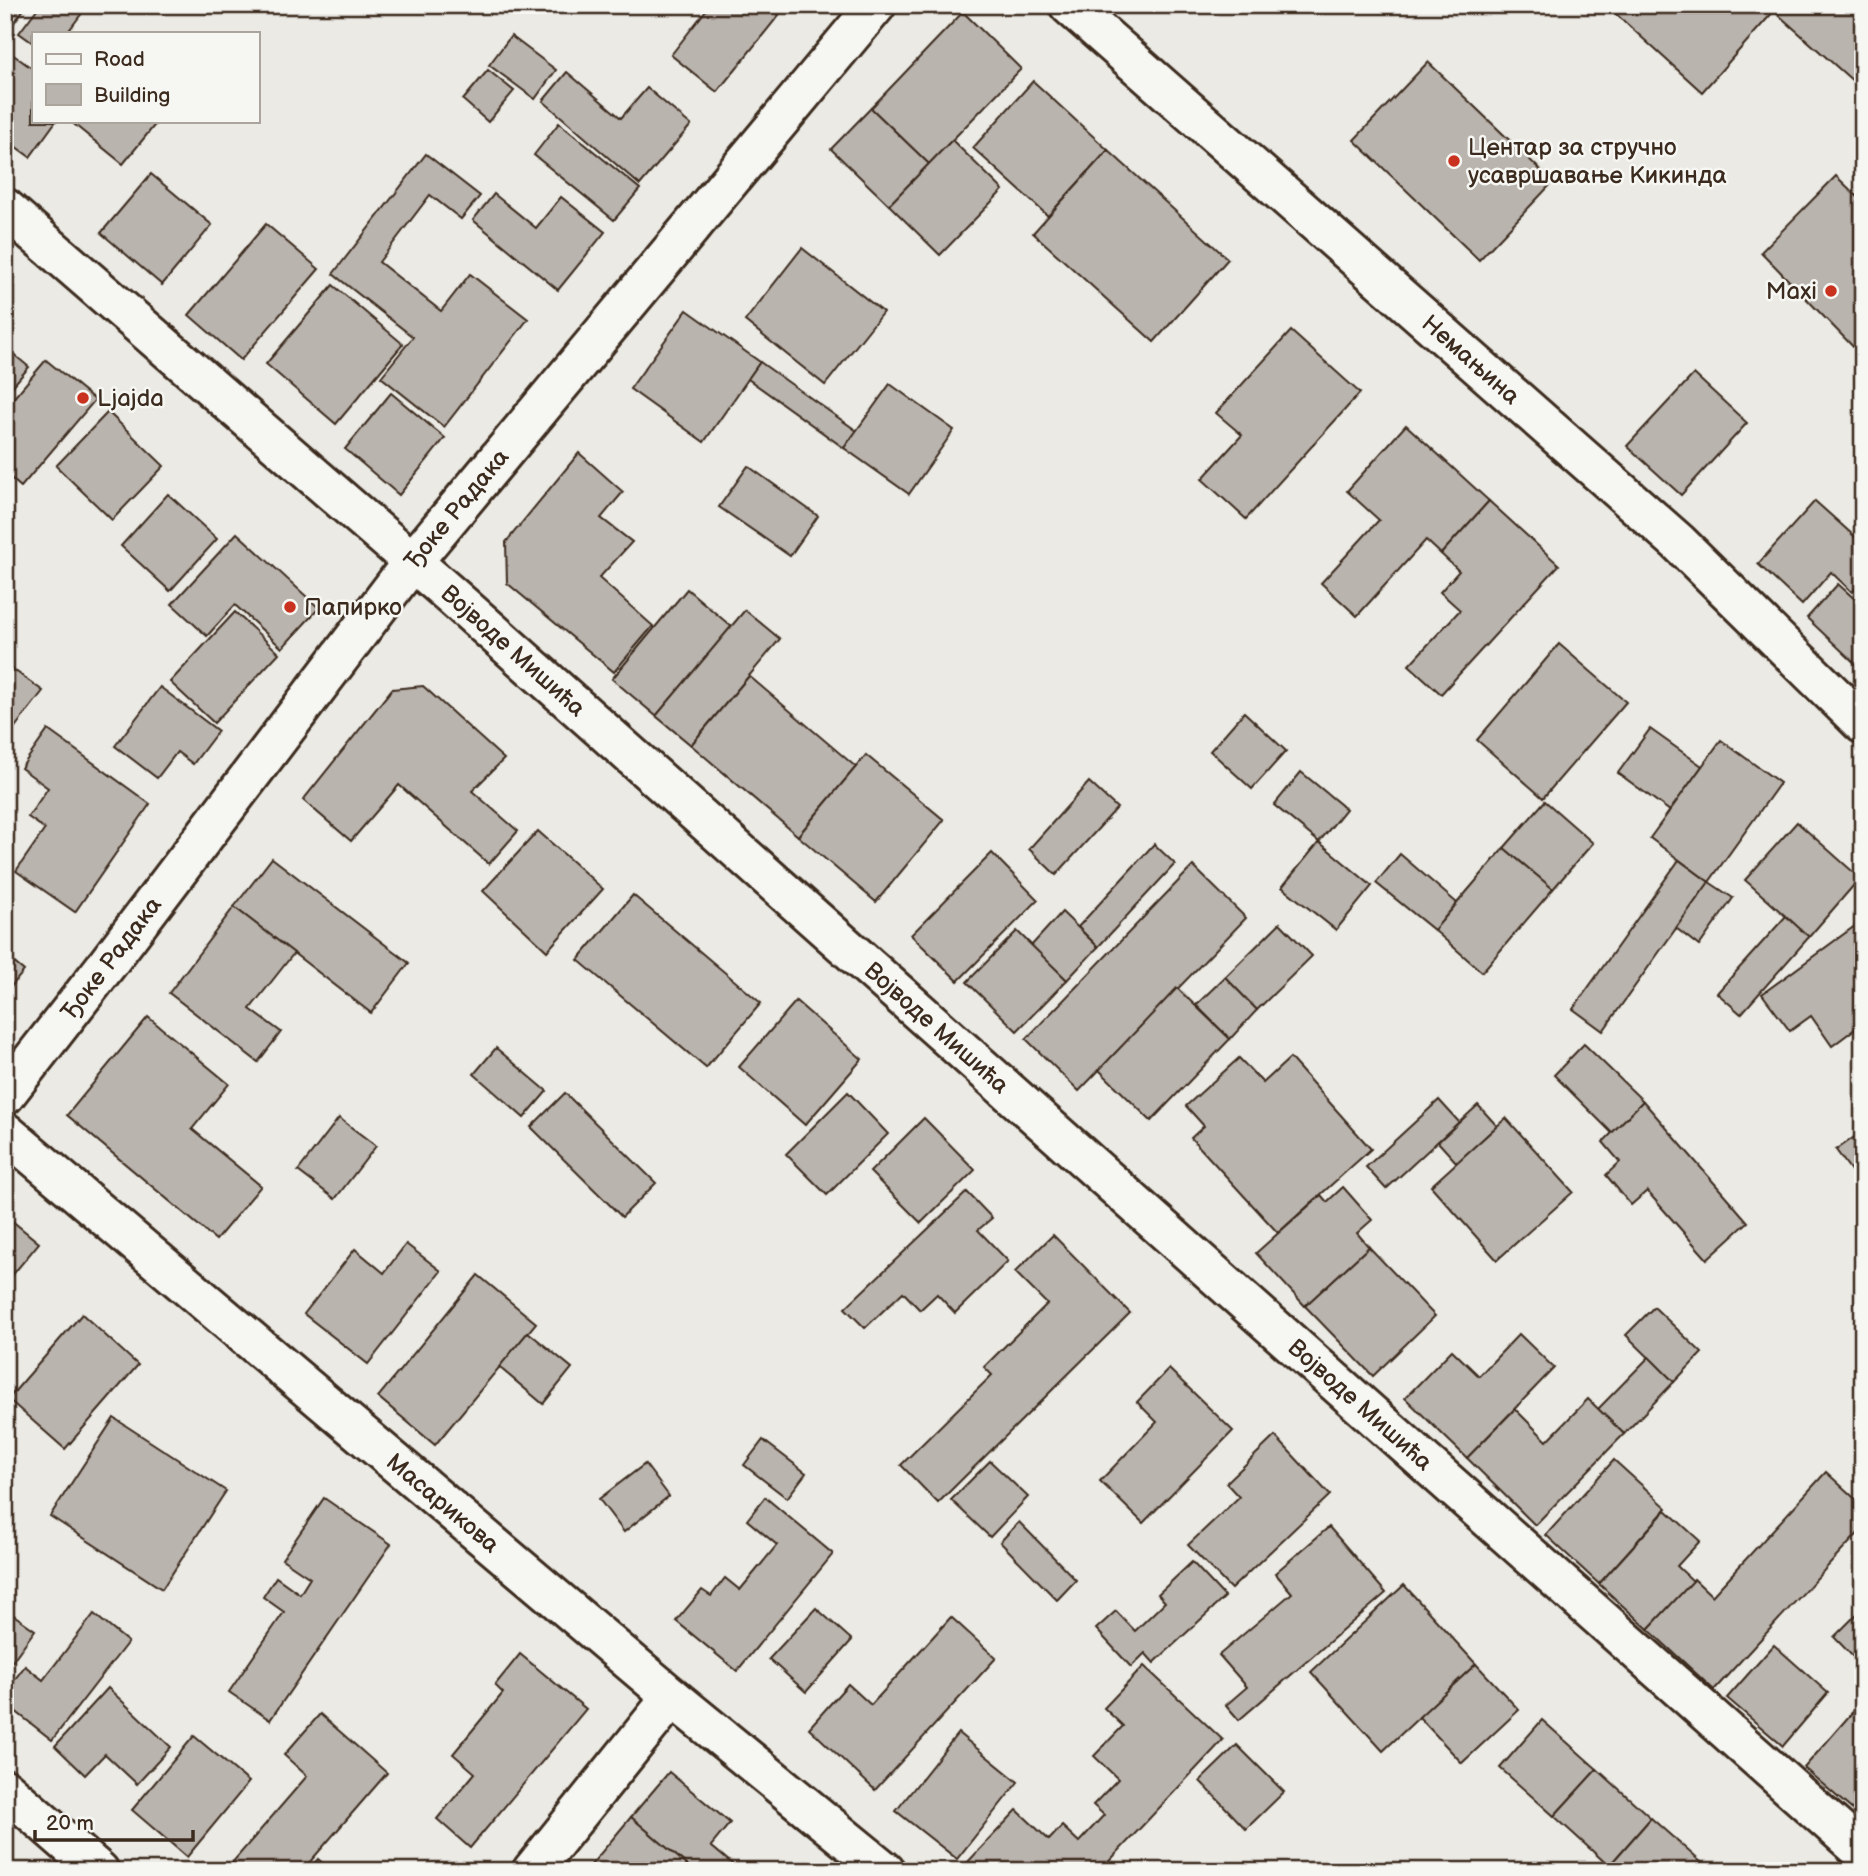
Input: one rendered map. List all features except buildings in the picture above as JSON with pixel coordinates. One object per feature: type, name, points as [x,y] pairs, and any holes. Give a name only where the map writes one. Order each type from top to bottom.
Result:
[{"type":"street","name":"Ђоке Радака","points":[[5,1095],[413,561],[876,5]]},
{"type":"street","name":"Немањина","points":[[1069,5],[1678,542],[1863,724]]},
{"type":"street","name":"Војводе Мишића","points":[[5,208],[413,561],[1863,1852]]},
{"type":"street","name":"Масарикова","points":[[5,1132],[672,1697],[886,1871]]},
{"type":"street","points":[[532,1871],[672,1697]]},
{"type":"street","points":[[5,1789],[99,1871]]},
{"type":"place","name":"Центар за стручно усавршавање Кикинда","points":[[1454,161]]},
{"type":"place","name":"Maxi","points":[[1831,291]]},
{"type":"place","name":"Ljajda","points":[[83,398]]},
{"type":"place","name":"Папирко","points":[[290,607]]}]
